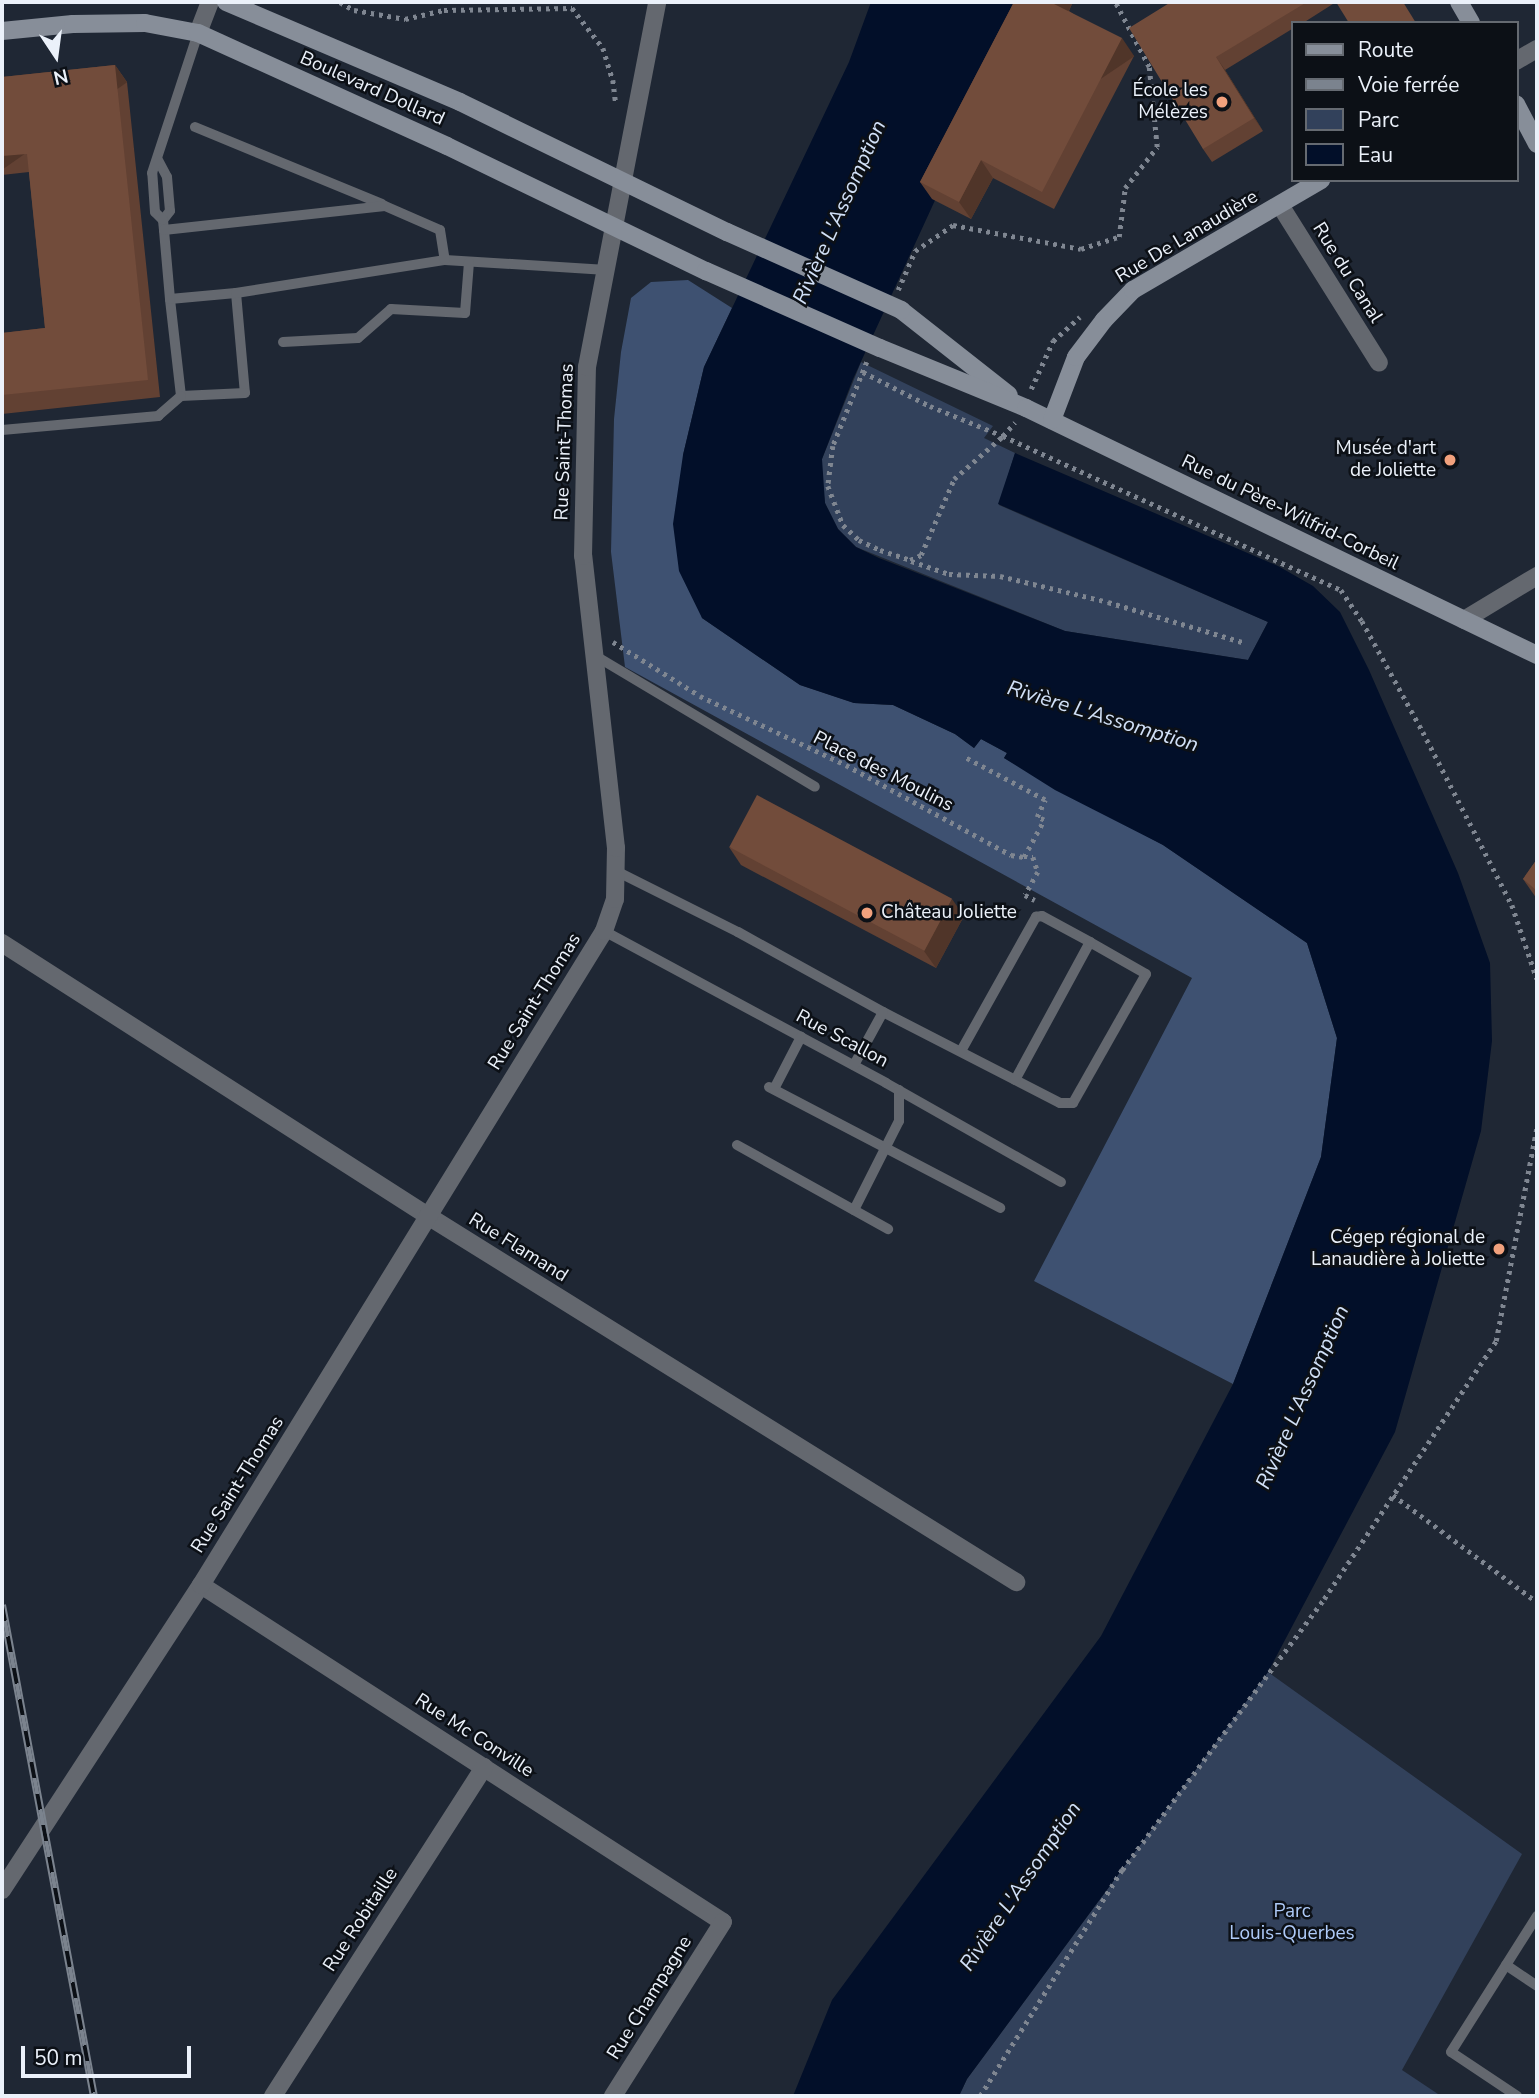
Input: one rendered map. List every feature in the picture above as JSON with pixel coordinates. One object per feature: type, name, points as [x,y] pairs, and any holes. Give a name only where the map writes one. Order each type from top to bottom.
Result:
[{"type":"main road","name":"Boulevard Dollard","points":[[226,2],[460,102],[624,179],[727,232]]},
{"type":"main road","points":[[1459,2],[1470,21]]},
{"type":"main road","name":"Boulevard Dollard","points":[[2,31],[73,24],[145,23],[198,33],[447,146],[706,271]]},
{"type":"main road","points":[[1518,108],[1537,144]]},
{"type":"main road","name":"Rue De Lanaudière","points":[[1052,420],[1076,357],[1117,304],[1133,290],[1318,182]]},
{"type":"main road","name":"Rue du Père-Wilfrid-Corbeil","points":[[727,232],[899,301],[1026,408]]},
{"type":"main road","name":"Rue du Père-Wilfrid-Corbeil","points":[[706,271],[876,349],[1052,420],[1537,655]]},
{"type":"street","points":[[198,33],[210,2]]},
{"type":"street","name":"Rue Saint-Thomas","points":[[4,1879],[201,1585],[604,930],[615,899],[616,848],[583,556],[587,367],[657,2]]},
{"type":"street","points":[[1518,60],[1537,49]]},
{"type":"street","name":"Rue du Canal","points":[[1280,205],[1379,363]]},
{"type":"street","points":[[1464,620],[1537,576]]},
{"type":"street","name":"Rue Flamand","points":[[2,943],[428,1216],[1016,1582]]},
{"type":"street","name":"Rue Mc Conville","points":[[201,1585],[723,1922]]},
{"type":"street","name":"Rue Robitaille","points":[[273,2096],[484,1767]]},
{"type":"street","name":"Rue Champagne","points":[[613,2096],[723,1922]]},
{"type":"lane","points":[[181,397],[163,225],[170,211],[167,177],[158,160],[198,33]]},
{"type":"lane","points":[[195,127],[440,230],[445,260]]},
{"type":"lane","points":[[163,225],[385,205]]},
{"type":"lane","points":[[170,299],[236,293],[445,260],[607,270]]},
{"type":"lane","points":[[283,342],[358,338],[391,309],[465,313],[469,262]]},
{"type":"lane","points":[[2,430],[158,416],[181,397],[245,393],[236,293]]},
{"type":"lane","points":[[594,655],[815,787]]},
{"type":"lane","points":[[616,871],[738,932],[883,1012],[1060,1103],[1073,1103],[1146,974],[1042,916],[1035,917],[961,1051]]},
{"type":"lane","name":"Rue Scallon","points":[[604,930],[854,1065],[1061,1182]]},
{"type":"lane","points":[[1015,1080],[1090,942]]},
{"type":"lane","points":[[854,1065],[883,1012]]},
{"type":"lane","points":[[801,1037],[771,1088],[1000,1208]]},
{"type":"lane","points":[[854,1210],[899,1121],[899,1090]]},
{"type":"lane","points":[[737,1145],[888,1228]]},
{"type":"lane","points":[[1517,2096],[1451,2052],[1537,1916]]},
{"type":"lane","points":[[1506,1965],[1537,1986]]},
{"type":"path","points":[[340,2],[354,10],[405,19],[444,10],[572,8],[603,48],[613,80],[617,117]]},
{"type":"path","points":[[899,301],[915,251],[953,225],[1082,249],[1119,237],[1125,188],[1157,147],[1149,67],[1115,2]]},
{"type":"path","points":[[876,349],[863,373],[833,446],[828,486],[834,508],[843,525],[859,540],[949,573],[1000,576],[1108,602],[1242,642]]},
{"type":"path","points":[[863,373],[930,406],[1003,436],[1341,590],[1363,621],[1512,905],[1537,979]]},
{"type":"path","points":[[910,560],[920,555],[954,479],[1003,436]]},
{"type":"path","name":"Place des Moulins","points":[[591,628],[701,696],[846,765],[1011,855],[1024,857]]},
{"type":"path","points":[[964,757],[1045,800],[1037,817],[1044,820],[1024,857],[1033,857],[1038,872],[1025,895],[1043,904],[1035,917]]},
{"type":"path","points":[[980,2096],[1122,1870],[1324,1599],[1496,1341],[1537,1127]]},
{"type":"path","points":[[1393,1495],[1537,1602]]},
{"type":"green space","points":[[861,362],[993,426],[984,438],[1015,453],[999,505],[1268,622],[1248,660],[1065,631],[856,547],[838,529],[825,503],[821,473],[822,459]]},
{"type":"green space","name":"Parc Louis-Querbes","points":[[1268,1672],[1522,1854],[1402,2070],[1441,2096],[959,2096],[967,2079]]},
{"type":"shaded area","points":[[688,280],[732,308],[704,367],[683,455],[702,618],[800,685],[854,703],[893,705],[955,734],[974,748],[981,739],[1007,753],[1004,758],[1163,845],[1307,943],[1337,1038],[1321,1157],[1233,1384],[1034,1281],[1192,978],[625,667],[611,552],[614,419],[621,352],[631,298],[651,282]]},
{"type":"water","name":"Rivière L'Assomption","points":[[871,2],[1026,2],[853,379],[822,459],[825,503],[838,529],[856,547],[879,558],[1065,631],[1248,660],[1268,622],[998,504],[1015,453],[1278,566],[1313,586],[1340,612],[1369,670],[1458,873],[1490,963],[1492,1041],[1481,1131],[1395,1432],[1268,1672],[967,2079],[959,2096],[793,2096],[832,2000],[1101,1636],[1233,1384],[1321,1157],[1337,1038],[1307,943],[1163,845],[1055,790],[1004,758],[1007,753],[981,739],[974,748],[955,734],[893,705],[854,703],[800,685],[702,618],[679,571],[673,524],[683,455],[704,367],[849,62]]},
{"type":"building","points":[[1014,2],[1053,2],[1122,38],[1042,192],[981,160],[959,202],[920,182]]},
{"type":"building","points":[[1171,2],[1307,2],[1216,57],[1254,118],[1203,149],[1129,28]]},
{"type":"building","points":[[1336,2],[1403,2],[1415,21],[1348,21]]},
{"type":"building","points":[[115,65],[148,380],[2,395],[2,333],[45,328],[27,154],[2,156],[2,77]]},
{"type":"building","points":[[757,795],[952,899],[924,951],[729,847]]},
{"type":"building","points":[[1537,859],[1537,891],[1523,879]]},
{"type":"railway","points":[[2,1605],[94,2096]]},
{"type":"place","name":"École les Mélèzes","points":[[1222,102]]},
{"type":"place","name":"Musée d'art de Joliette","points":[[1450,460]]},
{"type":"place","name":"Château Joliette","points":[[867,913]]},
{"type":"place","name":"Cégep régional de Lanaudière à Joliette","points":[[1499,1249]]}]
